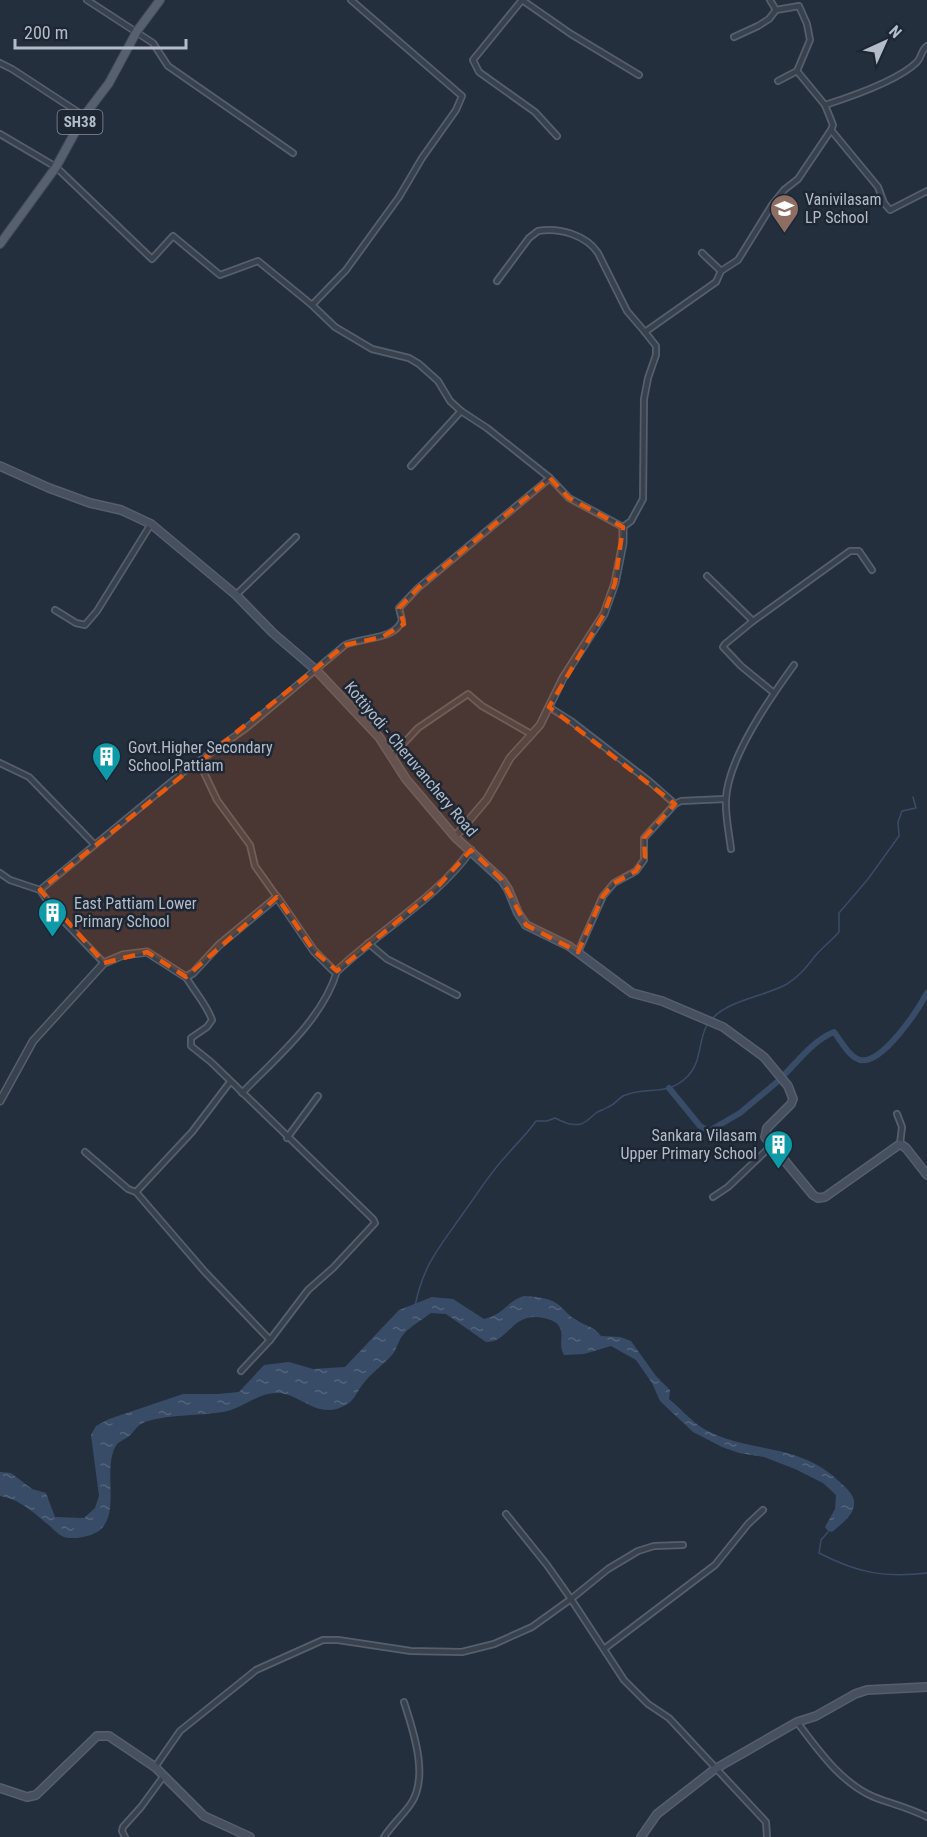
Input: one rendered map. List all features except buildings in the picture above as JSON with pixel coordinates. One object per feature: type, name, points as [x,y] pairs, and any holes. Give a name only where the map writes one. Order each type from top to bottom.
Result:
[{"type":"main road","name":"SH38","points":[[0,244],[56,167],[84,116],[109,83],[136,32],[160,0]]},
{"type":"main road","name":"Kottiyodi - Cheruvanchery Road","points":[[0,466],[49,488],[90,503],[121,510],[151,524],[236,595],[273,633],[316,670],[379,737],[406,779],[455,837],[502,880],[518,914],[526,925],[578,951],[632,993],[662,1001],[723,1027],[764,1057],[792,1094],[791,1104],[765,1132],[765,1137],[771,1146]]},
{"type":"main road","points":[[771,1146],[818,1198],[825,1197],[900,1144],[906,1148],[927,1175]]},
{"type":"main road","points":[[641,1837],[657,1814],[715,1769],[796,1722],[816,1716],[855,1694],[867,1690],[927,1688]]},
{"type":"main road","points":[[0,1788],[27,1797],[36,1795],[97,1736],[103,1734],[155,1767],[204,1816],[250,1837]]},
{"type":"street","points":[[87,0],[153,43],[168,66],[293,153]]},
{"type":"street","points":[[312,304],[353,261],[399,197],[422,158],[456,110],[462,96],[351,0]]},
{"type":"street","points":[[557,136],[535,112],[479,72],[473,60],[522,0],[570,34],[639,75]]},
{"type":"street","points":[[770,0],[776,10]]},
{"type":"street","points":[[734,37],[769,19],[776,10],[799,6],[807,24],[810,40],[797,71],[778,81]]},
{"type":"street","points":[[825,105],[859,94],[896,76],[918,61],[927,46]]},
{"type":"street","points":[[0,72],[2,65],[12,69],[84,116]]},
{"type":"street","points":[[645,332],[716,282],[721,271],[738,260],[772,205],[784,190],[798,180],[831,130],[833,125],[825,105],[797,71]]},
{"type":"street","points":[[831,130],[878,187],[884,203],[890,210],[927,190]]},
{"type":"street","points":[[0,134],[56,167],[152,259],[172,236],[220,275],[258,261],[312,304],[334,327],[372,349],[409,358],[419,364],[438,381],[450,401],[461,411],[487,428],[550,478],[569,498],[623,527]]},
{"type":"street","points":[[497,281],[529,238],[538,231],[558,231],[585,239],[598,253],[627,311],[656,346],[656,355],[644,399],[643,499],[631,521],[623,527]]},
{"type":"street","points":[[702,253],[721,271]]},
{"type":"street","points":[[411,466],[461,411]]},
{"type":"street","points":[[40,890],[94,843],[182,773],[245,729],[345,645],[356,640],[382,637],[398,628],[402,620],[399,608],[418,588],[550,478]]},
{"type":"street","points":[[55,610],[75,623],[85,625],[97,611],[151,524]]},
{"type":"street","points":[[455,837],[487,799],[510,758],[540,725],[563,678],[604,614],[615,583],[623,543],[623,527]]},
{"type":"street","points":[[236,595],[296,537]]},
{"type":"street","points":[[774,693],[741,666],[723,647],[753,621],[850,551],[859,551],[872,570]]},
{"type":"street","points":[[707,576],[753,621]]},
{"type":"street","points":[[730,849],[725,799],[732,766],[774,693],[794,665]]},
{"type":"street","points":[[391,757],[418,728],[468,694],[482,706],[531,734]]},
{"type":"street","points":[[549,707],[571,721],[649,781],[675,804]]},
{"type":"street","points":[[199,762],[217,800],[250,845],[255,866],[314,951],[327,965],[337,971]]},
{"type":"street","points":[[0,764],[29,777],[94,843]]},
{"type":"street","points":[[578,951],[603,897],[614,883],[636,871],[645,857],[644,838],[675,804],[681,801],[725,799]]},
{"type":"street","points":[[242,1093],[297,1039],[334,982],[337,971],[368,943],[432,893],[461,864],[471,850]]},
{"type":"street","points":[[0,873],[10,880],[40,890],[55,912],[104,963]]},
{"type":"street","points":[[186,977],[193,974],[219,945],[236,934],[258,911],[268,906],[277,897]]},
{"type":"street","points":[[368,943],[387,958],[457,995]]},
{"type":"street","points":[[0,1101],[33,1041],[104,963],[123,955],[147,952],[186,977],[209,1011],[212,1020],[207,1027],[191,1038],[191,1046],[211,1062],[375,1223],[333,1268],[308,1290],[270,1340],[240,1371]]},
{"type":"street","points":[[136,1192],[192,1132],[230,1082]]},
{"type":"street","points":[[287,1138],[318,1096]]},
{"type":"street","points":[[897,1114],[902,1127],[900,1144]]},
{"type":"street","points":[[713,1197],[728,1187],[771,1146]]},
{"type":"street","points":[[85,1152],[128,1189],[136,1192],[205,1272],[270,1340]]},
{"type":"street","points":[[604,1649],[715,1565],[748,1524],[764,1510]]},
{"type":"street","points":[[506,1514],[572,1599],[624,1680],[648,1704],[669,1718],[766,1822],[767,1837]]},
{"type":"street","points":[[155,1767],[180,1731],[256,1670],[323,1640],[338,1640],[411,1651],[462,1652],[494,1644],[532,1627],[572,1599],[608,1569],[638,1551],[654,1546],[683,1545]]},
{"type":"street","points":[[384,1837],[393,1823],[411,1804],[419,1788],[416,1741],[404,1702]]},
{"type":"street","points":[[796,1722],[847,1780],[874,1797],[906,1807],[927,1817]]},
{"type":"street","points":[[125,1837],[123,1827],[163,1777]]},
{"type":"highlighted area","points":[[550,478],[569,498],[623,527],[615,583],[604,614],[549,707],[675,804],[644,838],[645,857],[636,871],[614,883],[603,896],[578,952],[526,925],[502,880],[471,850],[432,893],[337,971],[314,951],[277,897],[186,977],[147,952],[104,963],[40,890],[345,645],[382,637],[404,624],[399,608],[418,588]]},
{"type":"water","points":[[524,1296],[552,1301],[572,1317],[593,1328],[601,1336],[620,1337],[631,1341],[656,1376],[670,1390],[669,1399],[704,1429],[740,1443],[775,1450],[810,1461],[827,1471],[848,1490],[854,1502],[852,1512],[832,1532],[828,1531],[825,1527],[835,1509],[836,1495],[823,1483],[764,1457],[739,1453],[722,1447],[693,1432],[660,1401],[652,1383],[636,1360],[611,1346],[584,1354],[564,1355],[561,1348],[561,1331],[557,1324],[547,1319],[533,1317],[517,1323],[494,1341],[486,1342],[446,1314],[431,1313],[401,1337],[392,1355],[366,1380],[352,1401],[336,1409],[318,1408],[287,1394],[272,1393],[231,1410],[161,1418],[141,1424],[117,1444],[112,1455],[110,1510],[99,1531],[76,1538],[64,1537],[27,1508],[14,1500],[0,1496],[0,1472],[11,1473],[32,1489],[46,1493],[55,1517],[84,1518],[95,1508],[99,1496],[91,1435],[96,1426],[109,1419],[183,1394],[239,1392],[264,1365],[289,1362],[313,1369],[345,1367],[399,1310],[432,1297],[453,1299],[484,1319],[497,1314],[513,1301]]},
{"type":"waterway","points":[[712,1019],[728,1007],[792,981],[839,932],[839,913],[868,879],[899,836],[898,822],[902,811],[916,808],[913,797]]},
{"type":"waterway","points":[[784,1075],[813,1045],[834,1032],[856,1058],[869,1059],[878,1054],[898,1035],[927,993]]},
{"type":"waterway","points":[[415,1306],[423,1278],[440,1246],[495,1169],[536,1121],[555,1118],[570,1124],[581,1124],[623,1096],[640,1091],[664,1089],[680,1083],[696,1064],[707,1025]]},
{"type":"waterway","points":[[669,1088],[700,1126],[709,1131],[740,1113],[777,1082]]},
{"type":"waterway","points":[[828,1532],[821,1540],[819,1553],[833,1560],[884,1574],[927,1573]]},
{"type":"place","name":"Vanivilasam LP School","points":[[784,234]]},
{"type":"place","name":"Govt.Higher Secondary School,Pattiam","points":[[107,782]]},
{"type":"place","name":"East Pattiam Lower Primary School","points":[[53,938]]},
{"type":"place","name":"Sankara Vilasam Upper Primary School","points":[[778,1170]]}]
